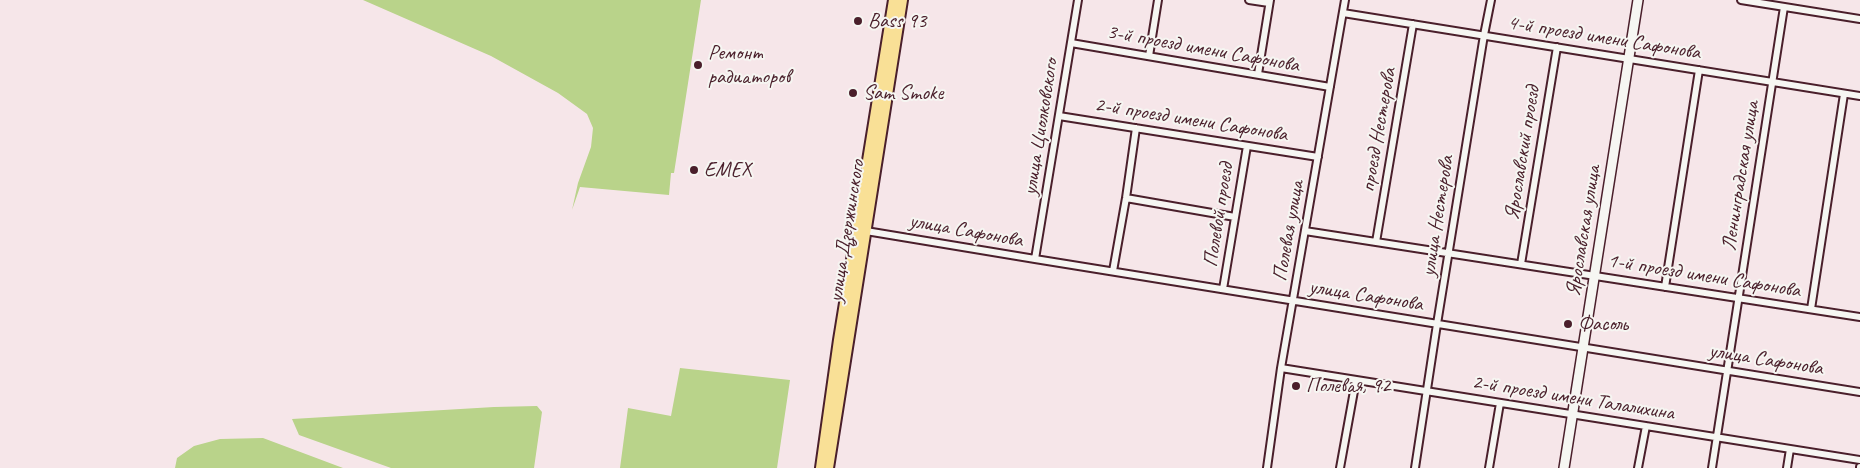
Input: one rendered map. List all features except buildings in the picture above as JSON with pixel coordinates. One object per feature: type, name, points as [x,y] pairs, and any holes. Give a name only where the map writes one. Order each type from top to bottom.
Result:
[{"type":"main road","name":"улица Дзержинского","points":[[821,468],[839,340],[894,0]]},
{"type":"main road","name":"улица Дзержинского","points":[[828,468],[902,0]]},
{"type":"street","name":"улица Циолковского","points":[[1035,260],[1078,0]]},
{"type":"street","points":[[1149,56],[1158,0]]},
{"type":"street","points":[[1249,0],[1270,1],[1258,74]]},
{"type":"street","name":"Полевая улица","points":[[1267,468],[1281,368],[1345,0]]},
{"type":"street","name":"улица Нестерова","points":[[1416,468],[1437,324],[1491,0]]},
{"type":"street","name":"Ярославская улица","points":[[1564,468],[1638,0]]},
{"type":"street","points":[[1742,0],[1860,18]]},
{"type":"street","name":"Ленинградская улица","points":[[1712,468],[1784,7]]},
{"type":"street","name":"4-й проезд имени Сафонова","points":[[1343,13],[1860,96]]},
{"type":"street","name":"проезд Нестерова","points":[[1376,242],[1414,24]]},
{"type":"street","name":"3-й проезд имени Сафонова","points":[[1071,43],[1330,86]]},
{"type":"street","name":"Ярославский проезд","points":[[1521,264],[1557,47]]},
{"type":"street","points":[[1665,287],[1699,70]]},
{"type":"street","points":[[1811,309],[1844,94]]},
{"type":"street","name":"2-й проезд имени Сафонова","points":[[1059,116],[1318,156]]},
{"type":"street","points":[[1113,272],[1136,128]]},
{"type":"street","name":"Полевой проезд","points":[[1224,289],[1247,146]]},
{"type":"street","points":[[1126,198],[1235,217]]},
{"type":"street","name":"улица Сафонова","points":[[866,231],[1035,260],[1860,392]]},
{"type":"street","name":"1-й проезд имени Сафонова","points":[[1305,231],[1860,317]]},
{"type":"street","name":"2-й проезд имени Талалихина","points":[[1281,368],[1860,460]]},
{"type":"street","points":[[1340,468],[1356,380]]},
{"type":"street","points":[[1489,468],[1500,403]]},
{"type":"street","points":[[1638,468],[1646,426]]},
{"type":"street","points":[[1787,468],[1790,449]]},
{"type":"green space","points":[[363,0],[701,0],[674,173],[671,173],[669,195],[580,187],[572,210],[578,183],[591,147],[593,128],[587,114],[558,93],[491,56]]},
{"type":"green space","points":[[680,368],[790,380],[777,468],[620,468],[628,408],[671,416]]},
{"type":"green space","points":[[537,406],[542,412],[534,468],[391,468],[299,435],[292,419],[494,407]]},
{"type":"green space","points":[[263,438],[343,468],[175,468],[177,458],[194,446],[220,439]]},
{"type":"place","name":"Bass 93","points":[[858,21]]},
{"type":"place","name":"Ремонт радиаторов","points":[[698,65]]},
{"type":"place","name":"Sam Smoke","points":[[853,93]]},
{"type":"place","name":"EMEX","points":[[694,170]]},
{"type":"place","name":"Фасоль","points":[[1568,324]]},
{"type":"place","name":"Полевая, 92","points":[[1296,386]]}]
